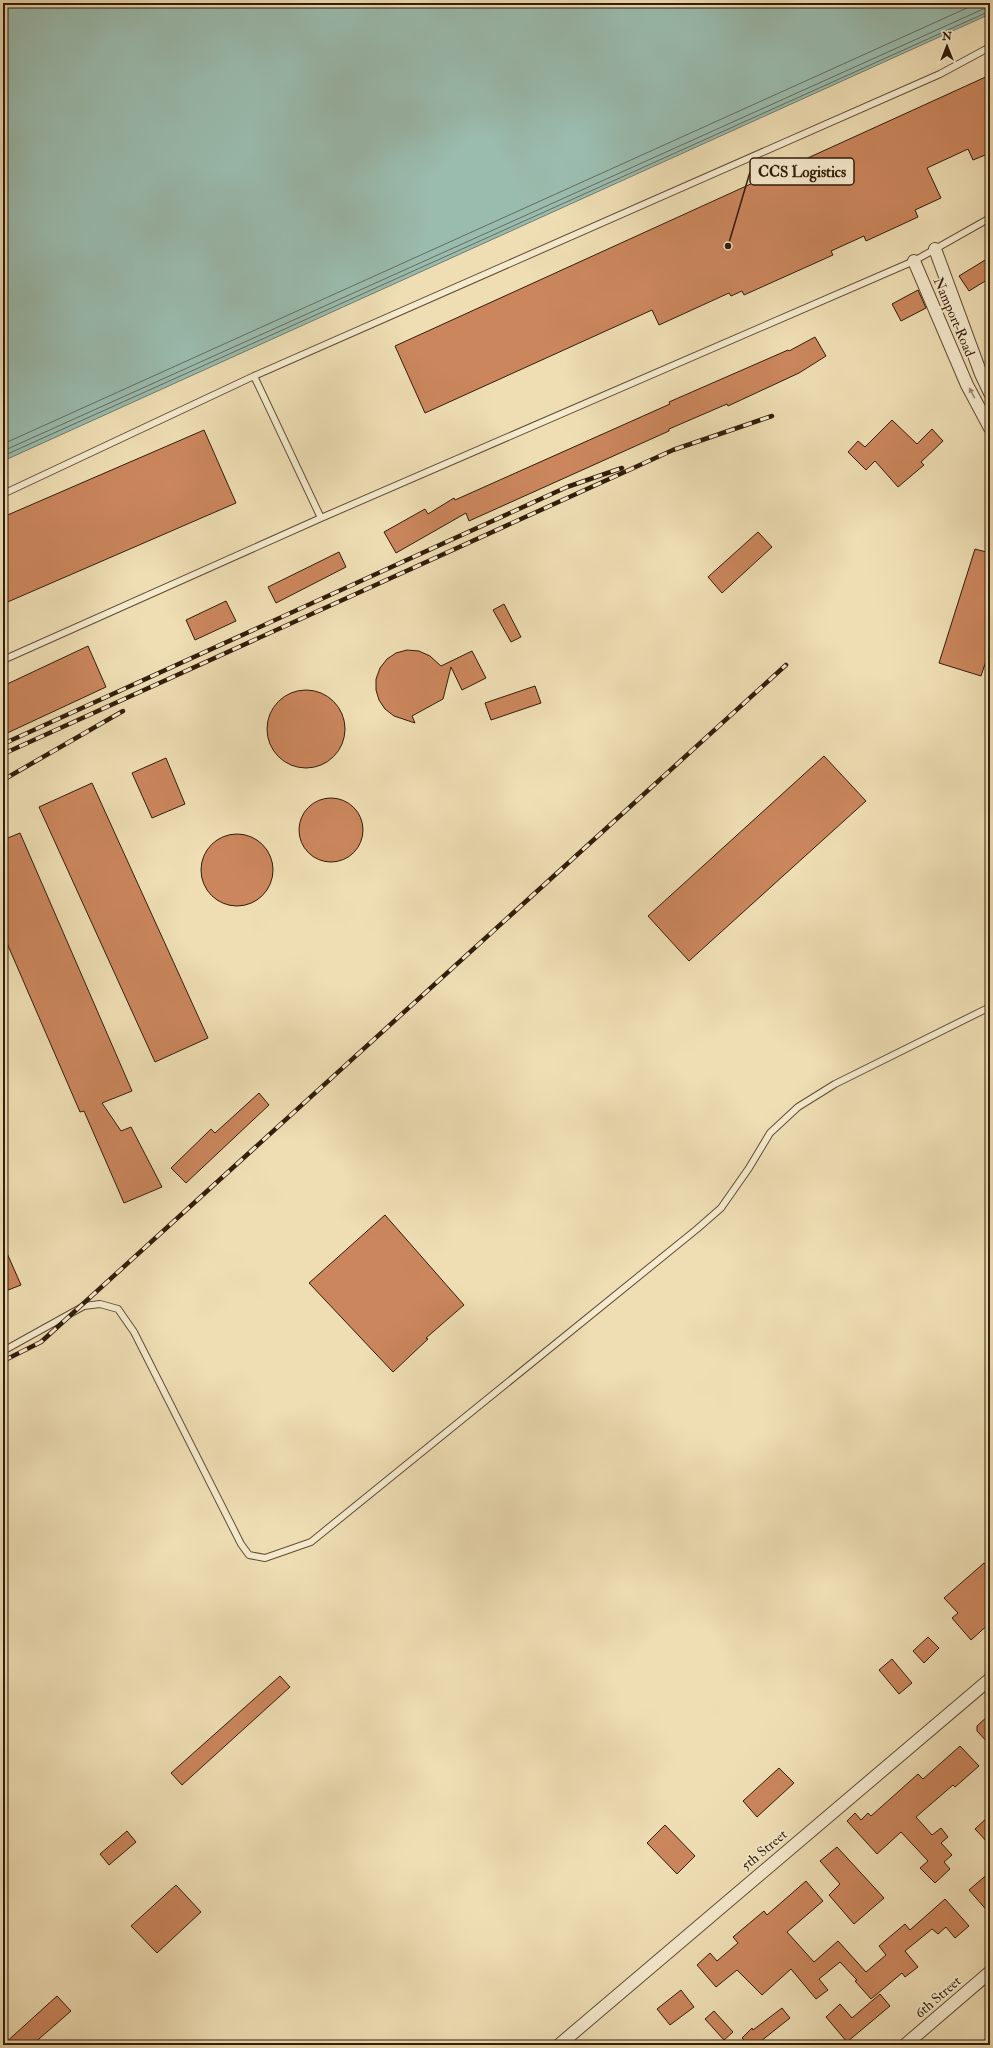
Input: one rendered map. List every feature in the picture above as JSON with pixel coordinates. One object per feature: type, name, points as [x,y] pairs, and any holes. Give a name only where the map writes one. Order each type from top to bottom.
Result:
[{"type":"street","points":[[935,249],[981,374],[990,393]]},
{"type":"street","name":"Namport Road","points":[[914,261],[967,385],[990,428]]},
{"type":"street","name":"5th Street","points":[[559,2045],[990,1679]]},
{"type":"street","name":"6th Street","points":[[905,2045],[990,1972]]},
{"type":"lane","points":[[3,494],[254,376],[940,74],[990,47]]},
{"type":"lane","points":[[3,660],[321,518],[914,261],[990,218]]},
{"type":"lane","points":[[254,376],[321,518]]},
{"type":"lane","points":[[3,1351],[55,1324],[84,1306],[100,1304],[118,1310],[134,1332],[237,1537],[248,1555],[265,1558],[311,1542],[698,1229],[721,1208],[749,1168],[770,1133],[798,1107],[835,1084],[990,1007]]},
{"type":"water","points":[[3,3],[990,3],[990,14],[3,461]]},
{"type":"building","points":[[990,75],[990,153],[973,160],[968,149],[927,168],[941,198],[915,210],[918,217],[866,241],[864,236],[831,251],[833,255],[744,295],[742,291],[731,296],[729,293],[659,325],[652,310],[425,413],[395,346]]},
{"type":"building","points":[[990,257],[990,278],[969,291],[959,276]]},
{"type":"building","points":[[918,290],[926,308],[901,321],[892,304]]},
{"type":"building","points":[[815,337],[826,356],[799,373],[728,406],[727,404],[669,429],[669,431],[469,521],[466,513],[396,553],[384,532],[425,509],[428,514],[454,498],[455,500],[670,404],[669,402],[788,350],[789,351]]},
{"type":"building","points":[[892,420],[917,444],[932,429],[943,441],[921,462],[924,465],[898,487],[875,461],[866,470],[848,452],[858,441],[865,447]]},
{"type":"building","points":[[204,430],[236,503],[3,604],[3,517]]},
{"type":"building","points":[[758,532],[772,547],[722,593],[708,577]]},
{"type":"building","points":[[975,549],[990,553],[990,649],[981,676],[939,663]]},
{"type":"building","points":[[339,552],[346,567],[276,603],[268,587]]},
{"type":"building","points":[[226,601],[236,621],[195,640],[186,620]]},
{"type":"building","points":[[504,604],[521,637],[511,642],[493,610]]},
{"type":"building","points":[[88,646],[106,687],[3,735],[3,686]]},
{"type":"building","points":[[407,650],[419,651],[430,656],[441,666],[472,651],[486,678],[462,690],[451,667],[443,699],[412,716],[415,723],[394,716],[385,709],[379,700],[376,690],[376,679],[380,668],[387,659],[396,653]]},
{"type":"building","points":[[535,686],[541,703],[491,720],[485,703]]},
{"type":"building","points":[[306,690],[321,693],[334,701],[342,714],[345,729],[342,744],[334,757],[321,765],[306,768],[291,765],[278,757],[270,744],[267,729],[270,714],[278,701],[291,693]]},
{"type":"building","points":[[824,756],[866,801],[689,961],[648,916]]},
{"type":"building","points":[[166,758],[185,804],[152,818],[132,773]]},
{"type":"building","points":[[92,783],[208,1038],[155,1062],[39,807]]},
{"type":"building","points":[[331,798],[349,803],[354,807],[358,812],[363,830],[358,848],[354,853],[349,857],[331,862],[313,857],[308,853],[304,848],[299,830],[304,812],[308,807],[313,803]]},
{"type":"building","points":[[20,833],[132,1091],[102,1103],[121,1131],[131,1127],[162,1187],[124,1203],[84,1111],[80,1112],[3,934],[3,840]]},
{"type":"building","points":[[230,834],[244,834],[251,836],[263,844],[271,856],[273,870],[271,884],[263,896],[251,904],[244,906],[230,906],[223,904],[211,896],[203,884],[201,877],[201,863],[203,856],[211,844],[223,836]]},
{"type":"building","points":[[259,1093],[269,1105],[186,1183],[171,1168],[211,1129],[215,1133]]},
{"type":"building","points":[[385,1215],[464,1305],[426,1338],[428,1339],[393,1372],[309,1283]]},
{"type":"building","points":[[3,1244],[21,1285],[3,1292]]},
{"type":"building","points":[[984,1563],[990,1570],[990,1623],[971,1640],[952,1618],[958,1613],[944,1598]]},
{"type":"building","points":[[928,1637],[939,1648],[924,1663],[913,1651]]},
{"type":"building","points":[[892,1659],[912,1683],[899,1694],[879,1670]]},
{"type":"building","points":[[280,1676],[290,1687],[182,1785],[171,1773]]},
{"type":"building","points":[[990,1714],[990,1745],[977,1731],[977,1726]]},
{"type":"building","points":[[960,1746],[979,1766],[955,1787],[953,1785],[916,1817],[932,1835],[941,1828],[948,1837],[941,1843],[952,1855],[944,1862],[950,1869],[935,1883],[920,1868],[928,1861],[901,1832],[877,1854],[847,1821],[855,1813],[861,1820],[868,1813],[871,1816],[918,1774],[923,1779]]},
{"type":"building","points":[[779,1768],[794,1783],[757,1817],[743,1801]]},
{"type":"building","points":[[990,1815],[990,1845],[975,1829]]},
{"type":"building","points":[[665,1825],[695,1856],[677,1874],[647,1843]]},
{"type":"building","points":[[127,1831],[136,1842],[109,1865],[100,1854]]},
{"type":"building","points":[[837,1847],[884,1898],[854,1924],[829,1895],[840,1884],[820,1861]]},
{"type":"building","points":[[990,1872],[990,1914],[969,1890]]},
{"type":"building","points":[[806,1881],[823,1901],[787,1932],[814,1962],[838,1941],[866,1972],[886,1955],[879,1946],[905,1924],[910,1930],[945,1899],[969,1926],[955,1938],[946,1927],[938,1934],[932,1929],[905,1951],[918,1967],[905,1977],[902,1973],[871,1999],[855,1981],[857,1980],[840,1962],[819,1979],[828,1990],[816,1999],[791,1969],[762,1995],[737,1970],[716,1987],[697,1965],[710,1953],[717,1961],[738,1943],[733,1937],[764,1911],[767,1915]]},
{"type":"building","points":[[176,1885],[201,1912],[157,1953],[131,1926]]},
{"type":"building","points":[[681,1990],[694,2007],[670,2025],[657,2009]]},
{"type":"building","points":[[880,1994],[890,2006],[847,2042],[826,2017],[840,2004],[852,2018]]},
{"type":"building","points":[[57,1996],[71,2011],[32,2045],[3,2045]]},
{"type":"building","points":[[782,2008],[790,2018],[756,2045],[749,2045],[742,2038],[752,2028],[753,2030]]},
{"type":"building","points":[[714,2011],[733,2032],[724,2040],[705,2019]]},
{"type":"railway","points":[[3,754],[673,450],[772,416]]},
{"type":"railway","points":[[3,744],[567,487],[622,468]]},
{"type":"railway","points":[[3,1361],[41,1342],[786,665]]},
{"type":"railway","points":[[3,780],[123,711]]},
{"type":"place","name":"CCS Logistics","points":[[728,246]]}]
